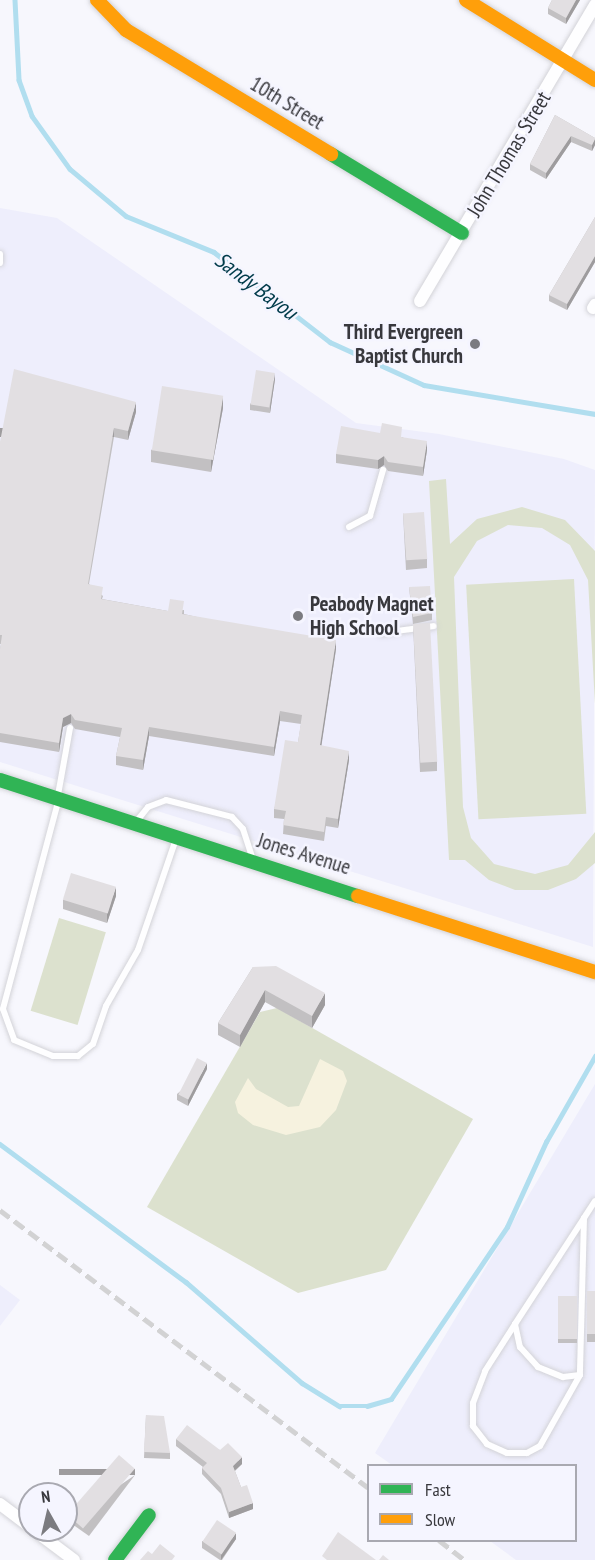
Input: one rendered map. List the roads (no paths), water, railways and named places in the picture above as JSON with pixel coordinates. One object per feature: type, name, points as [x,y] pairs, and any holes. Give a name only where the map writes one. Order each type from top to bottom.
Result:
[{"type":"street","name":"10th Street","points":[[97,0],[126,30],[462,233]]},
{"type":"street","points":[[466,0],[595,80]]},
{"type":"street","name":"John Thomas Street","points":[[420,301],[564,62],[595,5]]},
{"type":"street","name":"Jones Avenue","points":[[0,780],[595,972]]},
{"type":"street","points":[[0,1504],[18,1518]]},
{"type":"street","points":[[115,1560],[150,1515]]},
{"type":"street","points":[[50,1542],[74,1560]]},
{"type":"lane","points":[[0,254],[0,263]]},
{"type":"lane","points":[[349,527],[370,516],[383,470]]},
{"type":"lane","points":[[381,633],[434,626]]},
{"type":"lane","points":[[70,728],[58,798],[3,1009],[14,1040],[53,1056],[78,1056],[93,1044],[106,1006],[138,950],[177,836]]},
{"type":"lane","points":[[136,823],[148,807],[166,800],[232,817],[243,829],[253,860]]},
{"type":"lane","points":[[584,1218],[580,1375],[540,1446],[527,1453],[507,1453],[487,1444],[473,1426],[473,1403],[485,1371],[515,1324],[595,1201]]},
{"type":"lane","points":[[515,1324],[520,1347],[538,1367],[563,1377],[580,1375]]},
{"type":"waterway","name":"Sandy Bayou","points":[[15,0],[19,80],[32,116],[70,169],[126,216],[214,252],[330,342],[424,385],[595,414]]},
{"type":"waterway","points":[[0,1144],[186,1282],[302,1383],[339,1406],[367,1406],[391,1399],[507,1227],[546,1142],[595,1056]]},
{"type":"railway","points":[[0,1210],[367,1486]]},
{"type":"railway","points":[[442,1542],[465,1560]]},
{"type":"place","name":"Third Evergreen Baptist Church","points":[[475,344]]},
{"type":"place","name":"Peabody Magnet High School","points":[[298,616]]}]
